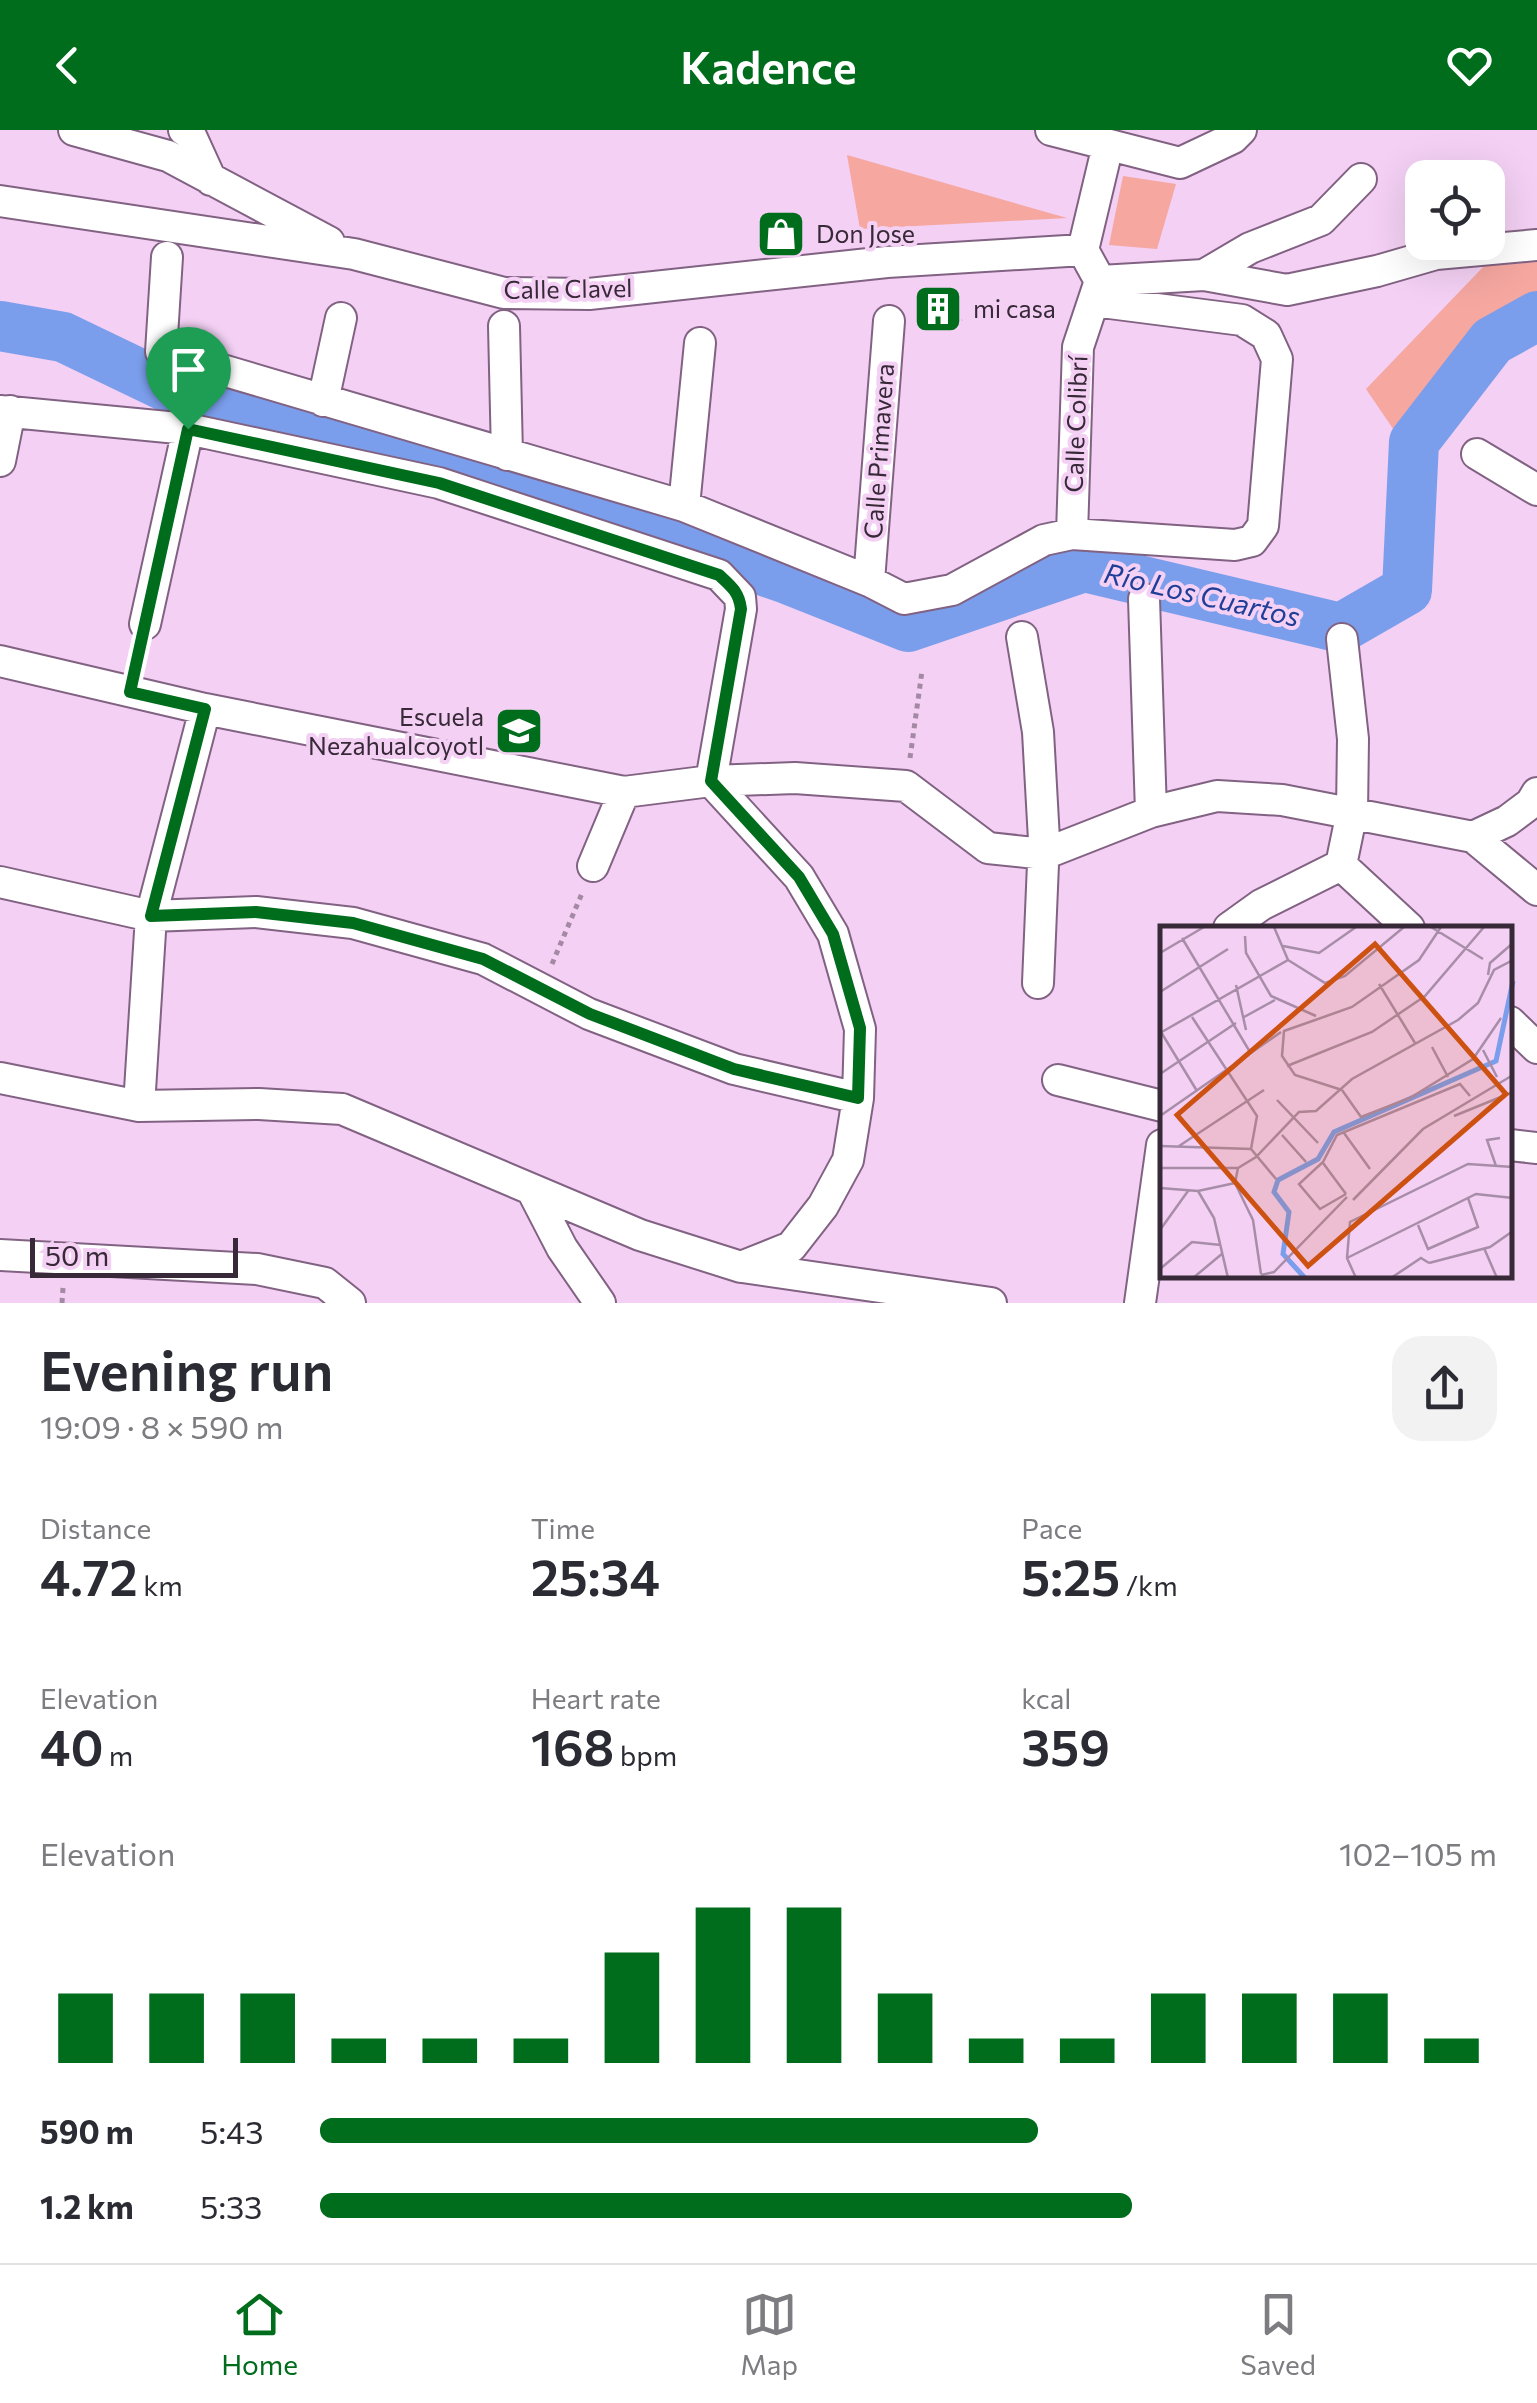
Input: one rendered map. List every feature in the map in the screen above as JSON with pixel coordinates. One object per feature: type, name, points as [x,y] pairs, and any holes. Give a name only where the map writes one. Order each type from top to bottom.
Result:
[{"type":"street","points":[[74,130],[168,156],[354,254]]},
{"type":"street","points":[[184,130],[190,134],[211,180]]},
{"type":"street","points":[[1051,130],[1180,163],[1234,138],[1241,130]]},
{"type":"street","points":[[1097,291],[1084,250],[1108,144]]},
{"type":"street","points":[[1204,275],[1250,248],[1321,220],[1361,178]]},
{"type":"street","name":"Calle Clavel","points":[[0,202],[354,254],[504,293],[590,294],[887,262],[1084,250]]},
{"type":"street","points":[[1097,291],[1204,275],[1287,290],[1436,254],[1528,245]]},
{"type":"street","points":[[167,257],[161,352],[684,506],[904,599],[952,590],[1044,540],[1072,534],[1235,546],[1252,541],[1263,526],[1277,358],[1266,335],[1242,320],[1097,291]]},
{"type":"street","name":"Calle Colibrí","points":[[1072,534],[1078,348],[1097,291]]},
{"type":"street","points":[[323,401],[341,318]]},
{"type":"street","name":"Calle Primavera","points":[[869,581],[889,321]]},
{"type":"street","points":[[504,326],[507,456]]},
{"type":"street","points":[[684,506],[700,343]]},
{"type":"street","points":[[0,461],[5,411],[188,429],[439,483],[719,575],[740,597],[741,609],[711,781]]},
{"type":"street","points":[[145,624],[188,429]]},
{"type":"street","points":[[1477,454],[1537,490]]},
{"type":"street","points":[[1144,598],[1152,812]]},
{"type":"street","points":[[1022,637],[1038,732],[1044,854],[1038,982]]},
{"type":"street","points":[[1341,865],[1352,812],[1353,739],[1342,639]]},
{"type":"street","points":[[0,660],[205,709],[624,792],[711,781],[795,778],[906,786],[988,848],[1044,854],[1152,812],[1217,796],[1282,800],[1473,837],[1537,890]]},
{"type":"street","points":[[138,1106],[151,916],[205,709]]},
{"type":"street","points":[[711,781],[799,877],[833,934],[860,1028],[858,1098],[848,1160],[823,1206],[792,1247],[741,1266]]},
{"type":"street","points":[[594,866],[624,792]]},
{"type":"street","points":[[1473,837],[1508,822],[1531,803],[1537,792]]},
{"type":"street","points":[[1232,926],[1262,905],[1341,865]]},
{"type":"street","points":[[1341,865],[1407,926]]},
{"type":"street","points":[[0,882],[151,916],[256,912],[353,923],[483,959],[590,1014],[734,1069],[858,1098]]},
{"type":"street","points":[[1512,1024],[1537,1048]]},
{"type":"street","points":[[0,1078],[138,1106],[258,1104],[342,1109],[640,1235],[741,1266],[979,1302]]},
{"type":"street","points":[[1058,1080],[1160,1106]]},
{"type":"street","points":[[1512,1144],[1537,1148]]},
{"type":"street","points":[[1140,1303],[1160,1159]]},
{"type":"street","points":[[532,1190],[562,1248],[600,1303]]},
{"type":"street","points":[[0,1255],[257,1270],[324,1283],[350,1303]]},
{"type":"path","points":[[911,750],[922,672]]},
{"type":"path","points":[[542,990],[594,866]]},
{"type":"shaded area","points":[[847,155],[1067,218],[860,229]]},
{"type":"shaded area","points":[[1123,176],[1176,184],[1157,249],[1109,245]]},
{"type":"shaded area","points":[[1537,262],[1537,296],[1496,321],[1459,358],[1402,442],[1366,389],[1484,266]]},
{"type":"building","name":"mi casa","points":[[919,296],[955,296],[946,302],[960,319],[927,317]]},
{"type":"waterway","name":"Río Los Cuartos","points":[[0,326],[63,337],[217,411],[514,484],[787,579],[908,627],[1084,567],[1341,628],[1407,590],[1414,442],[1492,341],[1537,316]]},
{"type":"place","name":"Don Jose","points":[[781,234]]},
{"type":"place","name":"mi casa","points":[[938,309]]},
{"type":"place","name":"Escuela Nezahualcoyotl","points":[[519,731]]},
{"type":"route","points":[[188,429],[439,483],[719,575],[732,586],[740,597],[741,609],[711,781],[799,877],[833,934],[860,1028],[858,1098],[734,1069],[590,1014],[483,959],[353,923],[256,912],[151,916],[205,709],[130,692],[188,429]]}]
